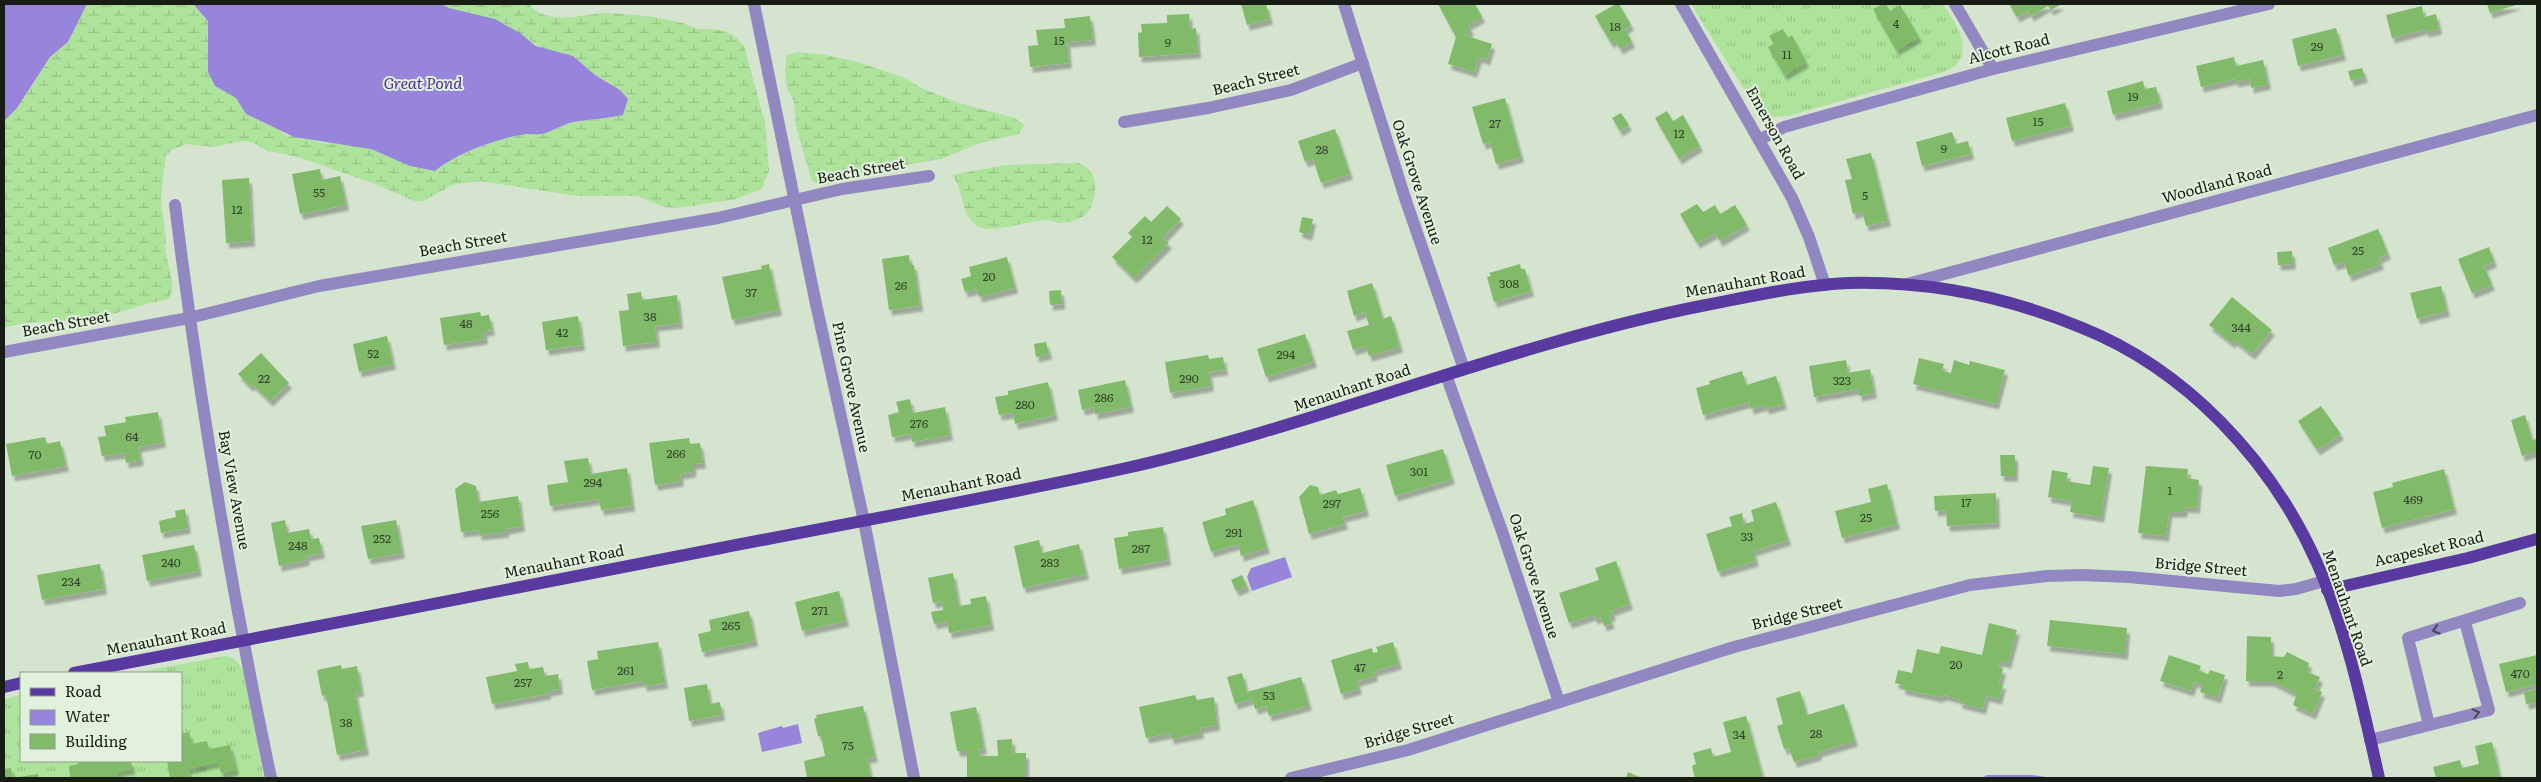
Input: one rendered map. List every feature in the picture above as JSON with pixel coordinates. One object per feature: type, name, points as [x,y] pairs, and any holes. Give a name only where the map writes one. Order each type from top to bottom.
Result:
[{"type":"main road","name":"Menauhant Road","points":[[79,672],[864,521],[1122,469],[1241,440],[1464,369],[1608,326],[1769,292],[1848,283],[1905,285],[1934,287],[1986,296],[2039,311],[2111,339],[2148,362],[2210,411],[2265,472],[2302,534],[2326,586],[2343,636],[2379,778]]},
{"type":"main road","name":"Acapesket Road","points":[[2326,586],[2537,539]]},
{"type":"main road","points":[[4,687],[20,683]]},
{"type":"street","name":"Pine Grove Avenue","points":[[754,4],[794,200],[864,521],[914,778]]},
{"type":"street","name":"Oak Grove Avenue","points":[[1344,4],[1402,188],[1464,369]]},
{"type":"street","name":"Emerson Road","points":[[1681,4],[1761,139],[1792,198],[1810,237],[1825,285]]},
{"type":"street","points":[[1955,4],[1993,69]]},
{"type":"street","name":"Alcott Road","points":[[1761,139],[1784,127],[1993,69],[2229,9],[2269,4]]},
{"type":"street","name":"Beach Street","points":[[1124,122],[1208,108],[1291,90],[1363,62]]},
{"type":"street","name":"Woodland Road","points":[[1905,285],[2537,115]]},
{"type":"street","name":"Beach Street","points":[[4,352],[189,318],[319,286],[718,218],[842,189],[930,176]]},
{"type":"street","name":"Bay View Avenue","points":[[175,206],[189,318],[243,641],[271,778]]},
{"type":"street","name":"Oak Grove Avenue","points":[[1446,375],[1503,534],[1558,702]]},
{"type":"street","name":"Bridge Street","points":[[1291,778],[1408,750],[1734,647],[1970,585],[2037,577],[2082,575],[2129,577],[2279,591],[2326,586]]},
{"type":"street","points":[[2429,725],[2408,638],[2465,622],[2520,603]]},
{"type":"street","points":[[2370,740],[2488,710],[2465,622]]},
{"type":"green space","points":[[87,4],[193,4],[208,21],[208,72],[215,86],[236,98],[246,114],[275,127],[286,135],[324,143],[351,144],[371,149],[410,166],[435,171],[467,153],[504,139],[527,134],[542,134],[574,122],[623,115],[613,85],[595,75],[573,56],[545,50],[505,24],[449,8],[442,4],[529,4],[537,11],[555,17],[565,18],[605,13],[649,16],[682,23],[698,29],[724,31],[734,36],[744,46],[765,123],[769,170],[762,189],[736,199],[678,208],[664,207],[638,196],[577,196],[480,181],[452,185],[423,201],[414,201],[378,185],[298,157],[268,151],[252,142],[242,141],[214,147],[186,144],[166,155],[163,177],[161,200],[166,239],[165,249],[172,281],[172,291],[169,299],[84,320],[24,323],[4,328],[4,121],[17,108],[50,57],[68,42]]},
{"type":"green space","points":[[1691,4],[1943,4],[1958,30],[1963,48],[1956,64],[1947,71],[1788,116],[1769,117],[1752,102]]},
{"type":"green space","points":[[797,52],[855,61],[905,78],[921,88],[959,103],[1015,118],[1024,125],[1019,134],[980,143],[941,159],[877,170],[827,185],[819,185],[812,181],[796,127],[794,101],[787,89],[785,68],[787,55]]},
{"type":"green space","points":[[1079,163],[1089,169],[1094,178],[1094,199],[1091,208],[1085,215],[1062,223],[1041,220],[991,229],[977,226],[967,215],[959,188],[952,175],[1005,165]]},
{"type":"green space","points":[[225,656],[236,660],[243,670],[264,778],[4,778],[4,699],[20,695],[20,762],[182,762],[182,672],[140,672]]},
{"type":"water","points":[[4,4],[87,4],[68,42],[50,57],[17,108],[4,121]]},
{"type":"water","name":"Great Pond","points":[[193,4],[442,4],[449,8],[495,19],[520,33],[536,46],[573,56],[595,75],[620,90],[628,99],[623,115],[574,122],[542,134],[527,134],[503,139],[466,152],[435,171],[410,166],[371,149],[294,137],[246,114],[236,98],[215,86],[208,72],[208,21]]},
{"type":"water","points":[[1285,557],[1292,577],[1252,591],[1247,577],[1251,568]]},
{"type":"water","points":[[798,724],[802,743],[762,752],[758,733],[782,726],[783,728]]},
{"type":"water","points":[[1987,775],[2032,775],[2054,778],[1982,778]]},
{"type":"building","points":[[1241,4],[1266,4],[1270,19],[1247,25]]},
{"type":"building","points":[[1438,4],[1475,4],[1482,17],[1468,25],[1471,31],[1464,35],[1492,44],[1487,60],[1479,57],[1474,72],[1448,64],[1456,37]]},
{"type":"building","points":[[1619,4],[1631,25],[1625,29],[1632,42],[1620,49],[1615,40],[1611,43],[1595,16]]},
{"type":"building","points":[[1886,4],[1890,11],[1900,5],[1919,37],[1896,50],[1873,9]]},
{"type":"building","points":[[2009,4],[2062,4],[2051,10],[2048,6],[2031,16],[2028,11],[2017,17]]},
{"type":"building","points":[[2487,4],[2519,4],[2490,13]]},
{"type":"building","points":[[2422,6],[2424,17],[2436,14],[2439,29],[2426,32],[2425,29],[2392,38],[2386,15]]},
{"type":"building","points":[[1189,14],[1190,29],[1196,28],[1198,53],[1139,57],[1138,33],[1142,32],[1141,24],[1167,23],[1167,15]]},
{"type":"building","points":[[1090,16],[1093,40],[1067,42],[1069,63],[1030,67],[1028,46],[1038,45],[1036,30],[1065,28],[1064,19]]},
{"type":"building","points":[[2336,28],[2343,55],[2298,66],[2292,39]]},
{"type":"building","points":[[1783,29],[1788,38],[1792,35],[1806,62],[1784,75],[1768,47],[1774,44],[1769,36]]},
{"type":"building","points":[[2234,57],[2236,66],[2263,60],[2268,84],[2251,88],[2250,79],[2235,82],[2235,79],[2201,87],[2196,66]]},
{"type":"building","points":[[2362,68],[2365,77],[2351,81],[2348,71]]},
{"type":"building","points":[[2143,81],[2145,89],[2156,87],[2160,103],[2113,115],[2107,91]]},
{"type":"building","points":[[1505,98],[1521,157],[1496,164],[1490,142],[1483,144],[1472,107]]},
{"type":"building","points":[[2065,103],[2071,126],[2012,141],[2006,118]]},
{"type":"building","points":[[1667,111],[1673,121],[1683,115],[1700,146],[1679,159],[1655,118]]},
{"type":"building","points":[[1621,113],[1629,125],[1620,131],[1612,118]]},
{"type":"building","points":[[1335,129],[1350,174],[1321,183],[1313,159],[1305,162],[1298,141]]},
{"type":"building","points":[[1952,132],[1956,144],[1968,141],[1971,154],[1922,166],[1916,142]]},
{"type":"building","points":[[1871,153],[1888,221],[1866,226],[1862,211],[1853,214],[1845,180],[1852,179],[1846,159]]},
{"type":"building","points":[[320,169],[322,180],[340,176],[346,205],[300,214],[292,174]]},
{"type":"building","points":[[249,178],[252,241],[226,243],[222,180]]},
{"type":"building","points":[[1697,204],[1703,212],[1715,205],[1720,214],[1735,205],[1747,225],[1720,241],[1715,233],[1697,243],[1680,214]]},
{"type":"building","points":[[1167,206],[1181,219],[1163,238],[1169,243],[1134,278],[1112,257],[1132,237],[1128,233],[1145,216],[1151,222]]},
{"type":"building","points":[[1302,217],[1313,219],[1309,235],[1299,232]]},
{"type":"building","points":[[2378,229],[2388,254],[2379,258],[2381,264],[2349,276],[2344,262],[2334,265],[2328,248]]},
{"type":"building","points":[[2489,247],[2494,262],[2484,266],[2492,285],[2472,293],[2458,259]]},
{"type":"building","points":[[2292,251],[2293,264],[2278,265],[2277,252]]},
{"type":"building","points":[[909,255],[910,265],[914,265],[920,306],[889,310],[882,259]]},
{"type":"building","points":[[1007,257],[1015,288],[979,297],[977,289],[965,292],[961,279],[971,276],[969,267]]},
{"type":"building","points":[[769,264],[779,310],[732,320],[722,277],[762,269],[761,266]]},
{"type":"building","points":[[1520,264],[1521,269],[1525,269],[1531,291],[1494,302],[1487,277],[1491,276],[1489,273]]},
{"type":"building","points":[[1372,283],[1383,319],[1391,316],[1400,347],[1369,356],[1366,346],[1353,350],[1347,331],[1369,325],[1365,312],[1354,316],[1347,291]]},
{"type":"building","points":[[2441,286],[2447,311],[2417,319],[2410,293]]},
{"type":"building","points":[[1061,290],[1062,304],[1050,305],[1049,291]]},
{"type":"building","points":[[641,292],[642,300],[677,295],[680,323],[655,326],[657,342],[623,346],[619,311],[629,310],[627,294]]},
{"type":"building","points":[[2232,297],[2272,330],[2252,354],[2234,340],[2232,343],[2209,325]]},
{"type":"building","points":[[480,312],[481,316],[489,315],[492,330],[484,331],[485,339],[444,345],[440,318]]},
{"type":"building","points":[[578,316],[582,345],[546,350],[542,322]]},
{"type":"building","points":[[1305,334],[1314,362],[1266,377],[1257,349]]},
{"type":"building","points":[[387,336],[393,364],[359,372],[353,344]]},
{"type":"building","points":[[1046,342],[1049,354],[1036,357],[1034,344]]},
{"type":"building","points":[[261,353],[289,383],[270,401],[238,374]]},
{"type":"building","points":[[1208,355],[1209,359],[1223,357],[1225,370],[1209,372],[1211,386],[1170,393],[1165,362]]},
{"type":"building","points":[[1919,358],[1944,364],[1942,371],[1951,373],[1954,360],[1969,365],[1970,361],[2005,370],[1996,404],[1913,384]]},
{"type":"building","points":[[1846,360],[1848,373],[1870,369],[1874,393],[1859,396],[1858,389],[1814,397],[1809,366]]},
{"type":"building","points":[[1742,371],[1746,385],[1776,376],[1784,404],[1766,409],[1765,405],[1751,409],[1749,402],[1703,415],[1696,388],[1710,384],[1709,381]]},
{"type":"building","points":[[1125,380],[1131,407],[1095,414],[1094,407],[1082,410],[1078,390]]},
{"type":"building","points":[[1048,382],[1055,415],[1015,424],[1013,413],[999,415],[995,397],[1008,395],[1008,391]]},
{"type":"building","points":[[910,399],[913,413],[945,407],[950,435],[912,442],[911,434],[892,437],[888,415],[899,412],[896,402]]},
{"type":"building","points":[[2321,406],[2341,434],[2317,450],[2298,421]]},
{"type":"building","points":[[158,412],[163,442],[138,447],[141,460],[126,463],[124,453],[102,456],[98,437],[106,436],[104,426],[126,422],[125,417]]},
{"type":"building","points":[[2525,415],[2532,440],[2537,439],[2537,451],[2522,456],[2511,420]]},
{"type":"building","points":[[45,437],[47,444],[60,441],[66,466],[12,476],[6,444]]},
{"type":"building","points":[[689,438],[690,444],[700,443],[703,463],[693,464],[693,472],[680,474],[681,481],[655,485],[649,443]]},
{"type":"building","points":[[1443,449],[1452,479],[1395,496],[1386,465]]},
{"type":"building","points":[[2000,455],[2015,455],[2015,476],[2001,476]]},
{"type":"building","points":[[588,458],[591,474],[627,468],[632,506],[601,510],[599,499],[550,506],[547,485],[568,482],[564,461]]},
{"type":"building","points":[[2093,466],[2109,468],[2101,517],[2070,512],[2072,501],[2048,497],[2052,470],[2068,473],[2066,481],[2090,485]]},
{"type":"building","points":[[2146,466],[2188,469],[2187,478],[2199,480],[2197,508],[2185,507],[2184,512],[2169,512],[2166,536],[2138,533]]},
{"type":"building","points":[[2444,469],[2454,509],[2382,528],[2373,492],[2393,487],[2392,483]]},
{"type":"building","points":[[465,482],[476,486],[478,502],[518,496],[522,526],[506,529],[506,532],[479,535],[478,530],[461,532],[455,489]]},
{"type":"building","points":[[1887,484],[1897,524],[1842,538],[1835,511],[1871,502],[1868,489]]},
{"type":"building","points":[[1310,485],[1318,487],[1320,495],[1336,490],[1338,494],[1360,488],[1366,511],[1343,517],[1345,524],[1309,534],[1299,497]]},
{"type":"building","points":[[1996,493],[1997,523],[1947,526],[1946,510],[1935,511],[1934,496]]},
{"type":"building","points":[[1253,500],[1267,548],[1241,556],[1238,544],[1211,552],[1202,522],[1226,515],[1225,509]]},
{"type":"building","points":[[1776,502],[1788,540],[1753,551],[1756,561],[1718,572],[1706,534],[1732,526],[1729,517],[1742,513],[1744,524],[1754,521],[1751,510]]},
{"type":"building","points":[[185,509],[188,528],[161,533],[159,521],[176,517],[175,511]]},
{"type":"building","points":[[285,520],[287,533],[309,529],[311,539],[319,538],[322,553],[306,556],[307,560],[279,566],[271,523]]},
{"type":"building","points":[[396,520],[402,553],[368,559],[361,526]]},
{"type":"building","points":[[1163,527],[1168,560],[1119,569],[1114,538],[1128,536],[1128,532]]},
{"type":"building","points":[[1039,540],[1042,553],[1079,544],[1086,574],[1023,588],[1014,546]]},
{"type":"building","points":[[194,545],[199,571],[147,581],[142,555]]},
{"type":"building","points":[[1616,561],[1630,604],[1611,611],[1613,615],[1609,617],[1612,623],[1604,626],[1601,617],[1595,619],[1593,615],[1569,623],[1559,593],[1599,580],[1595,568]]},
{"type":"building","points":[[100,564],[104,589],[42,600],[37,575]]},
{"type":"building","points":[[953,573],[959,606],[971,604],[970,599],[986,596],[991,625],[949,633],[947,621],[934,624],[931,612],[943,610],[942,601],[933,603],[928,578]]},
{"type":"building","points":[[1242,575],[1247,586],[1236,591],[1231,580]]},
{"type":"building","points":[[839,591],[846,621],[802,631],[795,602]]},
{"type":"building","points":[[749,611],[755,641],[702,652],[698,634],[711,631],[709,620]]},
{"type":"building","points":[[2050,620],[2127,628],[2125,654],[2047,646]]},
{"type":"building","points":[[1989,623],[2017,630],[2008,663],[1999,661],[1998,667],[2003,669],[1999,683],[2003,684],[1999,699],[1986,696],[1983,709],[1959,703],[1960,699],[1944,695],[1939,697],[1902,689],[1903,685],[1895,683],[1898,670],[1912,673],[1917,649],[1939,654],[1941,646],[1982,655]]},
{"type":"building","points":[[2247,636],[2271,637],[2271,656],[2284,657],[2287,652],[2309,663],[2307,672],[2320,677],[2315,689],[2322,692],[2313,714],[2293,705],[2297,694],[2271,681],[2246,681]]},
{"type":"building","points":[[658,642],[665,683],[644,686],[643,681],[592,690],[587,661],[598,659],[597,651]]},
{"type":"building","points":[[1393,642],[1399,664],[1374,671],[1375,676],[1357,681],[1359,689],[1341,694],[1331,660],[1372,648],[1373,653],[1378,652],[1376,647]]},
{"type":"building","points":[[2169,655],[2201,666],[2199,671],[2208,674],[2210,670],[2225,675],[2218,698],[2200,692],[2203,684],[2194,682],[2191,691],[2160,681]]},
{"type":"building","points":[[2537,655],[2537,684],[2506,692],[2499,664]]},
{"type":"building","points":[[528,662],[529,669],[543,667],[545,676],[558,674],[560,689],[548,691],[548,694],[492,704],[486,677],[517,671],[515,664]]},
{"type":"building","points":[[341,665],[342,669],[357,666],[361,691],[355,692],[366,750],[337,755],[326,695],[322,696],[317,670]]},
{"type":"building","points":[[1242,673],[1247,692],[1301,677],[1309,705],[1269,716],[1266,706],[1255,709],[1252,699],[1235,704],[1227,677]]},
{"type":"building","points":[[707,684],[710,704],[720,702],[722,715],[689,721],[684,688]]},
{"type":"building","points":[[2537,689],[2537,702],[2526,704],[2524,692]]},
{"type":"building","points":[[1800,691],[1807,715],[1844,704],[1855,741],[1818,752],[1819,755],[1794,762],[1789,748],[1784,749],[1777,726],[1783,724],[1776,698]]},
{"type":"building","points":[[1195,695],[1197,700],[1214,697],[1217,725],[1200,728],[1201,733],[1171,739],[1170,733],[1146,738],[1139,707]]},
{"type":"building","points":[[863,706],[875,757],[867,758],[871,778],[807,778],[804,761],[825,756],[821,736],[818,736],[814,719],[817,718],[816,715]]},
{"type":"building","points":[[976,707],[984,749],[978,750],[980,756],[998,756],[997,740],[1012,739],[1013,753],[1026,753],[1026,778],[967,778],[967,751],[957,751],[950,712]]},
{"type":"building","points":[[1746,716],[1763,778],[1695,778],[1692,766],[1696,764],[1693,753],[1711,748],[1713,757],[1731,752],[1723,722]]},
{"type":"building","points":[[189,732],[192,744],[207,741],[209,749],[230,745],[236,770],[221,773],[218,762],[188,769],[190,778],[170,778],[167,762],[182,762],[182,734]]},
{"type":"building","points":[[2492,742],[2500,778],[2436,778],[2433,767],[2460,760],[2462,768],[2479,764],[2475,746]]},
{"type":"building","points":[[78,762],[131,762],[132,769],[116,772],[117,778],[70,777],[69,766],[78,764]]},
{"type":"building","points":[[11,768],[13,778],[4,778],[4,769]]},
{"type":"building","points":[[1628,772],[1642,778],[1626,778]]},
{"type":"building","points":[[38,774],[39,778],[19,778],[19,777]]}]
